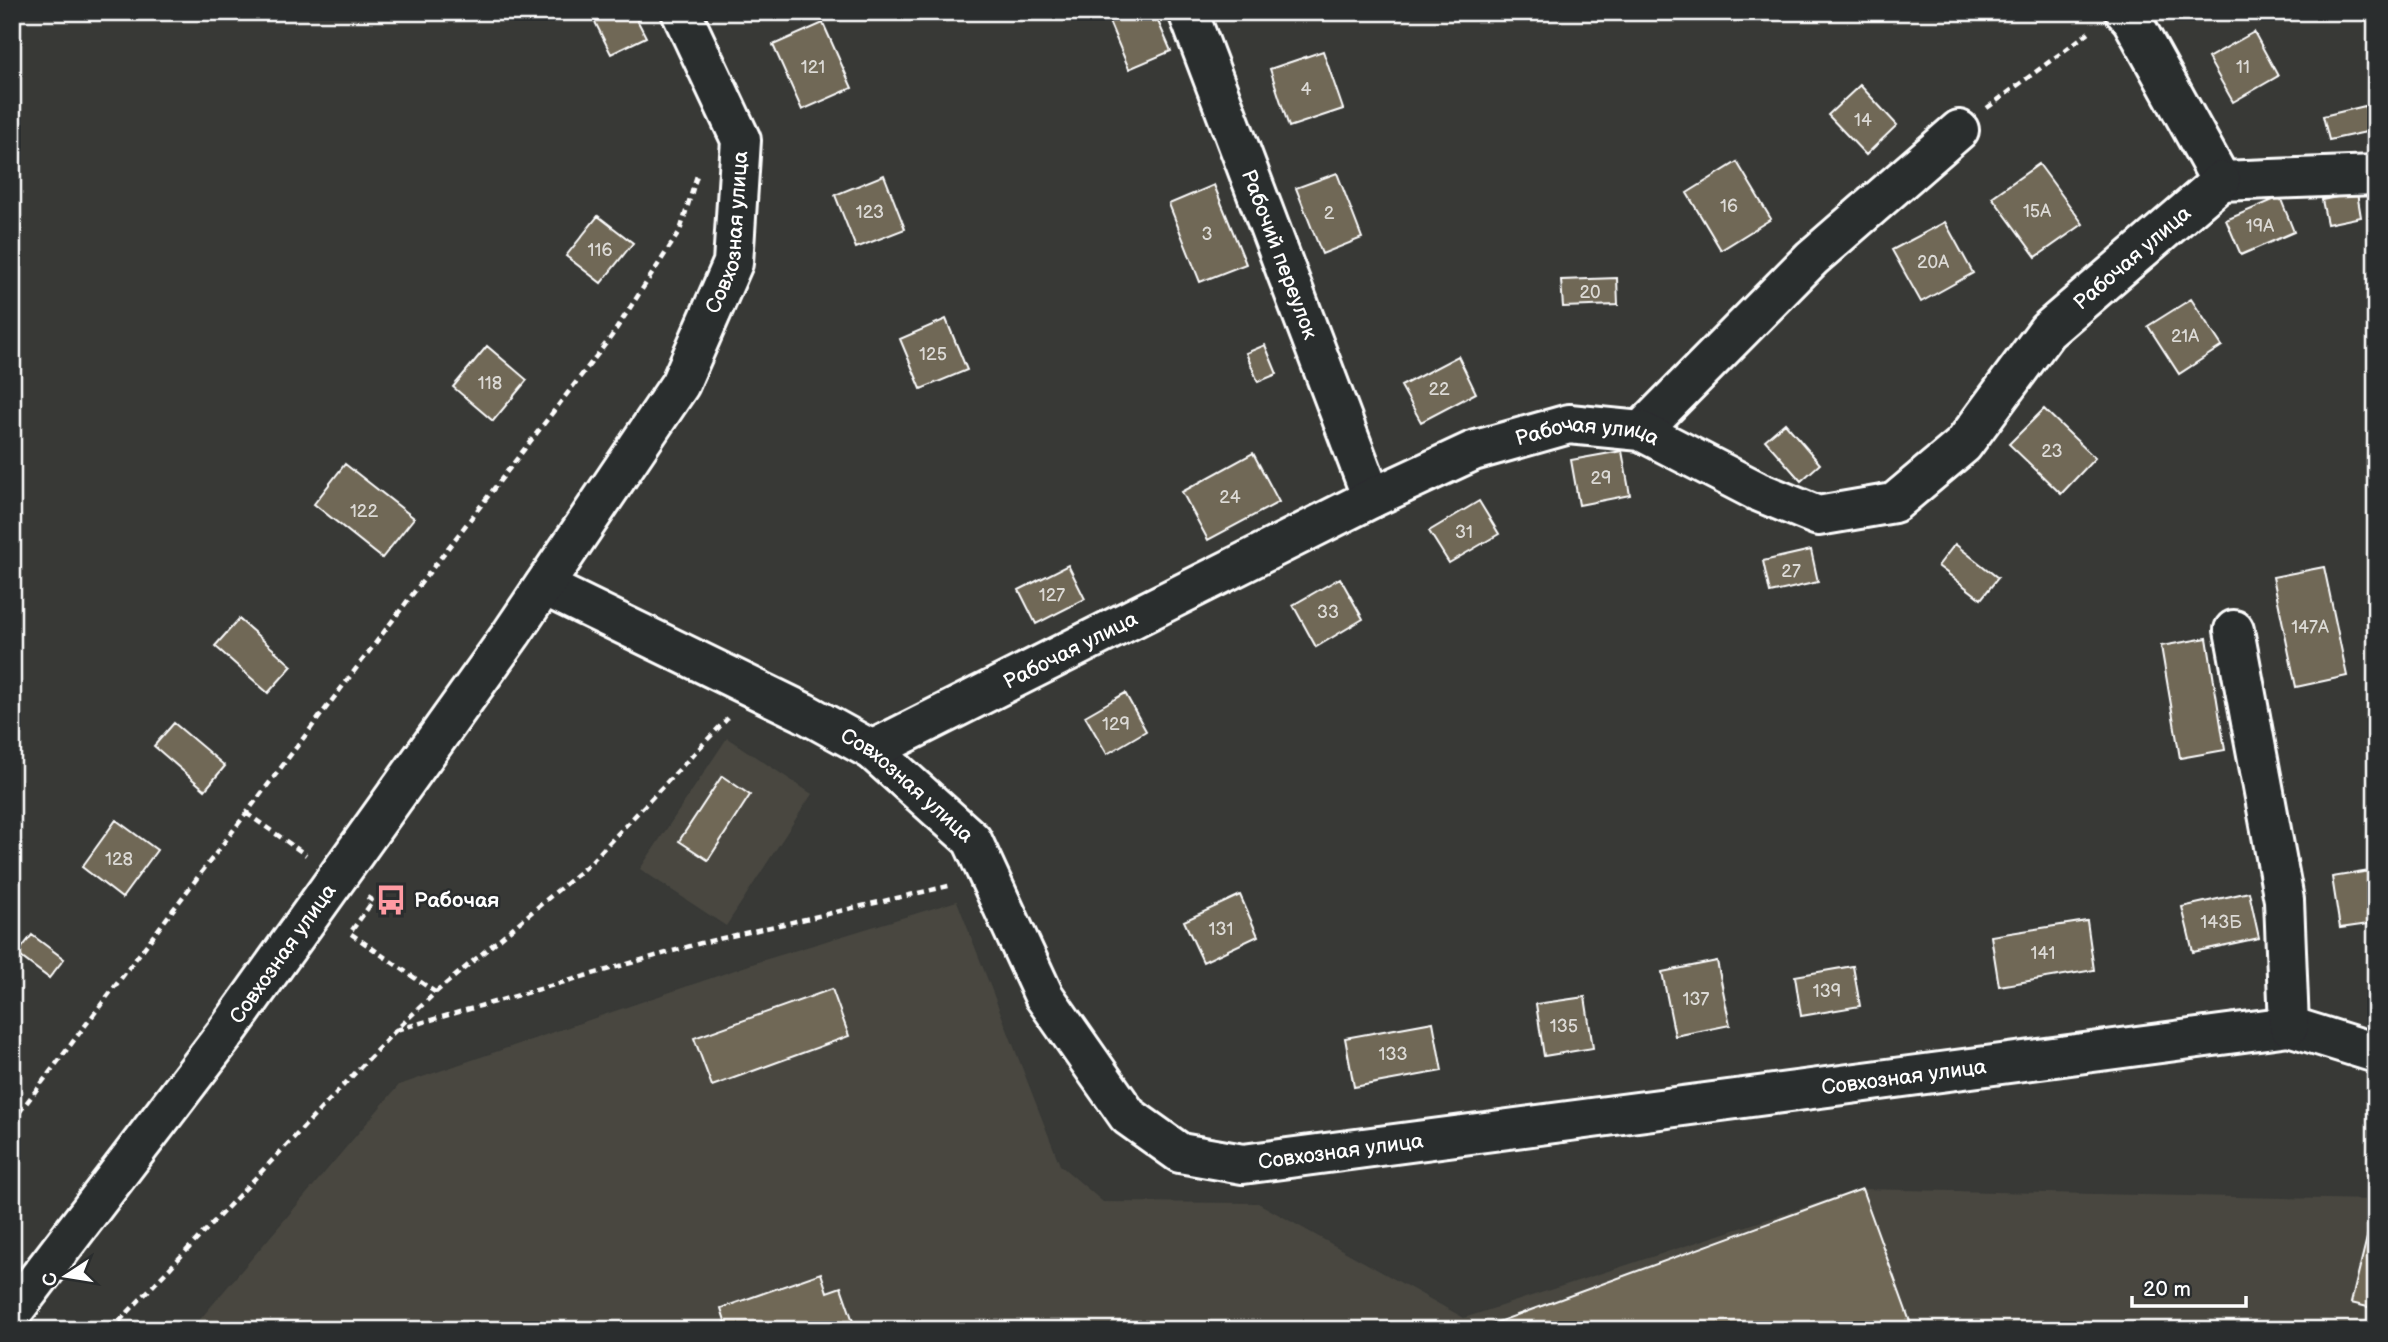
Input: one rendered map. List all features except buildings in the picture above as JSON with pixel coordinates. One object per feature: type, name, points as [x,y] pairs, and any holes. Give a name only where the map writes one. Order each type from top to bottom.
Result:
[{"type":"street","name":"Совхозная улица","points":[[12,1313],[225,1034],[544,586],[680,384],[733,263],[741,140],[681,12]]},
{"type":"street","name":"Рабочий переулок","points":[[1188,12],[1372,498]]},
{"type":"street","points":[[2109,21],[2221,181],[2376,175]]},
{"type":"street","points":[[1641,431],[1812,258],[1959,130]]},
{"type":"street","name":"Рабочая улица","points":[[872,750],[1372,498],[1473,451],[1569,424],[1641,431],[1757,491],[1818,516],[1894,503],[1964,445],[2047,331],[2221,181]]},
{"type":"street","name":"Совхозная улица","points":[[544,586],[755,689],[872,750],[972,841],[1044,996],[1128,1116],[1180,1153],[1243,1164],[2289,1026],[2376,1053]]},
{"type":"street","points":[[2234,630],[2284,900],[2289,1026]]},
{"type":"path","points":[[1959,130],[2109,21]]},
{"type":"path","points":[[12,1122],[611,337],[680,231],[698,169]]},
{"type":"path","points":[[111,1330],[395,1031],[436,992],[588,865],[755,689]]},
{"type":"path","points":[[395,1031],[701,943],[950,885],[993,887]]},
{"type":"shaded area","points":[[727,738],[812,794],[726,926],[640,869]]},
{"type":"shaded area","points":[[957,901],[1060,1165],[1103,1202],[1258,1203],[1464,1318],[1860,1189],[2376,1200],[2376,1330],[191,1330],[399,1085],[764,960]]},
{"type":"place","name":"Рабочая","points":[[391,900]]}]
